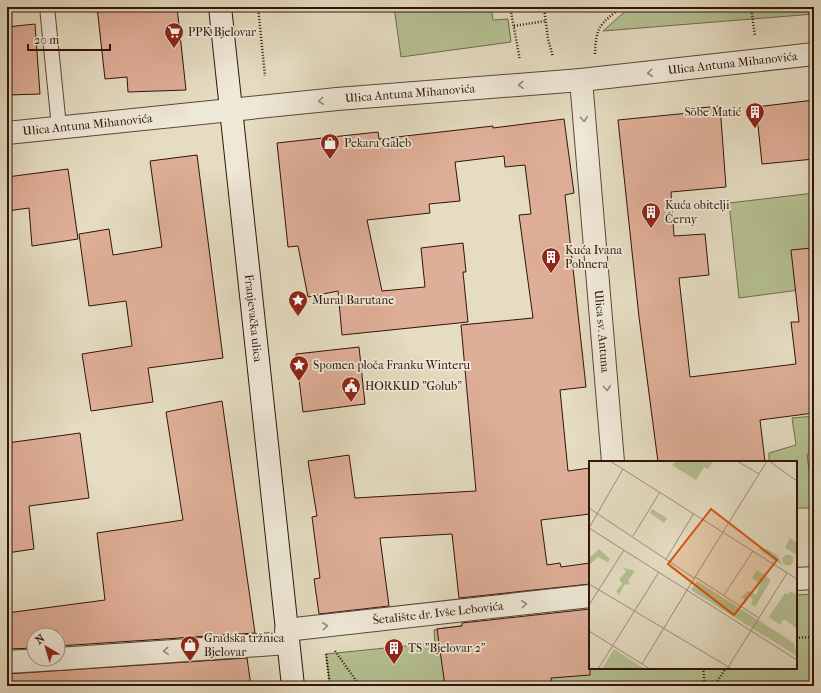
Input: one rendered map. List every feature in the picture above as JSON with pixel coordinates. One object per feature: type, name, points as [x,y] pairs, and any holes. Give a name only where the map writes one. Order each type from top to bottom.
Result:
[{"type":"street","name":"Franjevačka ulica","points":[[220,7],[293,686]]},
{"type":"street","name":"Ulica Antuna Mihanovića","points":[[7,133],[337,99],[580,80],[814,54]]},
{"type":"street","name":"Ulica sv. Antuna","points":[[580,80],[613,461]]},
{"type":"street","points":[[797,580],[814,578]]},
{"type":"street","name":"Šetalište dr. Ivše Lebovića","points":[[66,658],[287,636],[320,626],[589,596]]},
{"type":"street","name":"Šetalište dr. Ivše Lebovića","points":[[7,662],[26,661]]},
{"type":"lane","points":[[47,7],[59,128]]},
{"type":"path","points":[[258,7],[265,76]]},
{"type":"path","points":[[510,7],[520,64]]},
{"type":"path","points":[[544,7],[548,39],[554,60]]},
{"type":"path","points":[[595,57],[596,35],[601,24],[622,7]]},
{"type":"path","points":[[751,7],[756,42]]},
{"type":"path","points":[[514,26],[545,21]]},
{"type":"path","points":[[320,626],[360,686]]},
{"type":"path","points":[[797,638],[814,637]]},
{"type":"path","points":[[326,654],[330,686]]},
{"type":"path","points":[[703,669],[705,686]]},
{"type":"path","points":[[714,686],[725,669]]},
{"type":"green space","points":[[394,7],[491,7],[493,20],[508,19],[511,42],[401,57]]},
{"type":"green space","points":[[630,7],[814,7],[814,14],[603,31]]},
{"type":"green space","points":[[814,193],[814,288],[739,298],[729,203]]},
{"type":"green space","points":[[814,416],[814,453],[807,454],[814,508],[797,508],[797,461],[769,461],[769,453],[796,445],[792,418]]},
{"type":"green space","points":[[814,594],[814,686],[330,686],[326,654],[435,643],[434,630],[437,629],[543,615],[589,667],[589,669],[797,669],[797,595]]},
{"type":"building","points":[[97,7],[177,7],[186,90],[128,92],[127,77],[105,79]]},
{"type":"building","points":[[35,24],[40,94],[7,95],[7,27]]},
{"type":"building","points":[[814,100],[814,159],[762,164],[756,107]]},
{"type":"building","points":[[720,106],[726,187],[671,192],[674,236],[705,234],[709,275],[679,278],[690,377],[796,364],[791,322],[799,322],[791,250],[811,248],[814,271],[814,413],[760,420],[765,461],[658,461],[639,317],[618,120],[689,113],[689,109]]},
{"type":"building","points":[[564,119],[574,193],[565,195],[586,387],[560,390],[568,471],[589,468],[589,514],[541,520],[547,565],[560,563],[561,567],[589,563],[589,584],[459,598],[452,534],[380,538],[389,606],[319,614],[314,579],[320,578],[312,517],[317,516],[308,461],[349,455],[355,498],[476,491],[461,325],[533,318],[519,215],[531,214],[525,165],[505,167],[504,156],[455,162],[460,201],[429,204],[430,213],[367,220],[382,291],[425,287],[421,248],[463,243],[466,272],[463,272],[468,322],[342,335],[338,291],[308,297],[298,246],[288,247],[277,143],[378,132],[379,139],[493,126],[493,128]]},
{"type":"building","points":[[197,155],[223,358],[148,368],[153,402],[91,411],[82,354],[132,346],[126,301],[89,306],[79,234],[109,229],[113,255],[162,247],[150,161]]},
{"type":"building","points":[[68,169],[78,239],[32,246],[29,208],[7,211],[7,177]]},
{"type":"building","points":[[359,347],[365,404],[303,412],[296,354]]},
{"type":"building","points":[[222,401],[255,633],[66,645],[66,627],[26,627],[26,648],[7,649],[7,613],[105,600],[97,533],[183,520],[166,412]]},
{"type":"building","points":[[80,433],[89,498],[29,506],[34,549],[7,553],[7,443]]},
{"type":"building","points":[[589,609],[590,675],[551,678],[552,686],[445,686],[437,629],[462,626],[462,623]]},
{"type":"building","name":"Gradska tržnica Bjelovar","points":[[247,658],[251,686],[7,686],[7,674]]},
{"type":"place","name":"PPK Bjelovar","points":[[174,49]]},
{"type":"place","name":"Sobe Matić","points":[[755,129]]},
{"type":"place","name":"Pekara Galeb","points":[[330,160]]},
{"type":"place","name":"Kuća obitelji Černy","points":[[651,229]]},
{"type":"place","name":"Kuća Ivana Pohnera","points":[[551,274]]},
{"type":"place","name":"Mural Barutane","points":[[298,317]]},
{"type":"place","name":"Spomen ploča Franku Winteru","points":[[299,382]]},
{"type":"place","name":"HORKUD \"Golub\"","points":[[351,403]]},
{"type":"place","name":"Gradska tržnica Bjelovar","points":[[190,662]]},
{"type":"place","name":"TS \"Bjelovar 2\"","points":[[394,665]]}]
